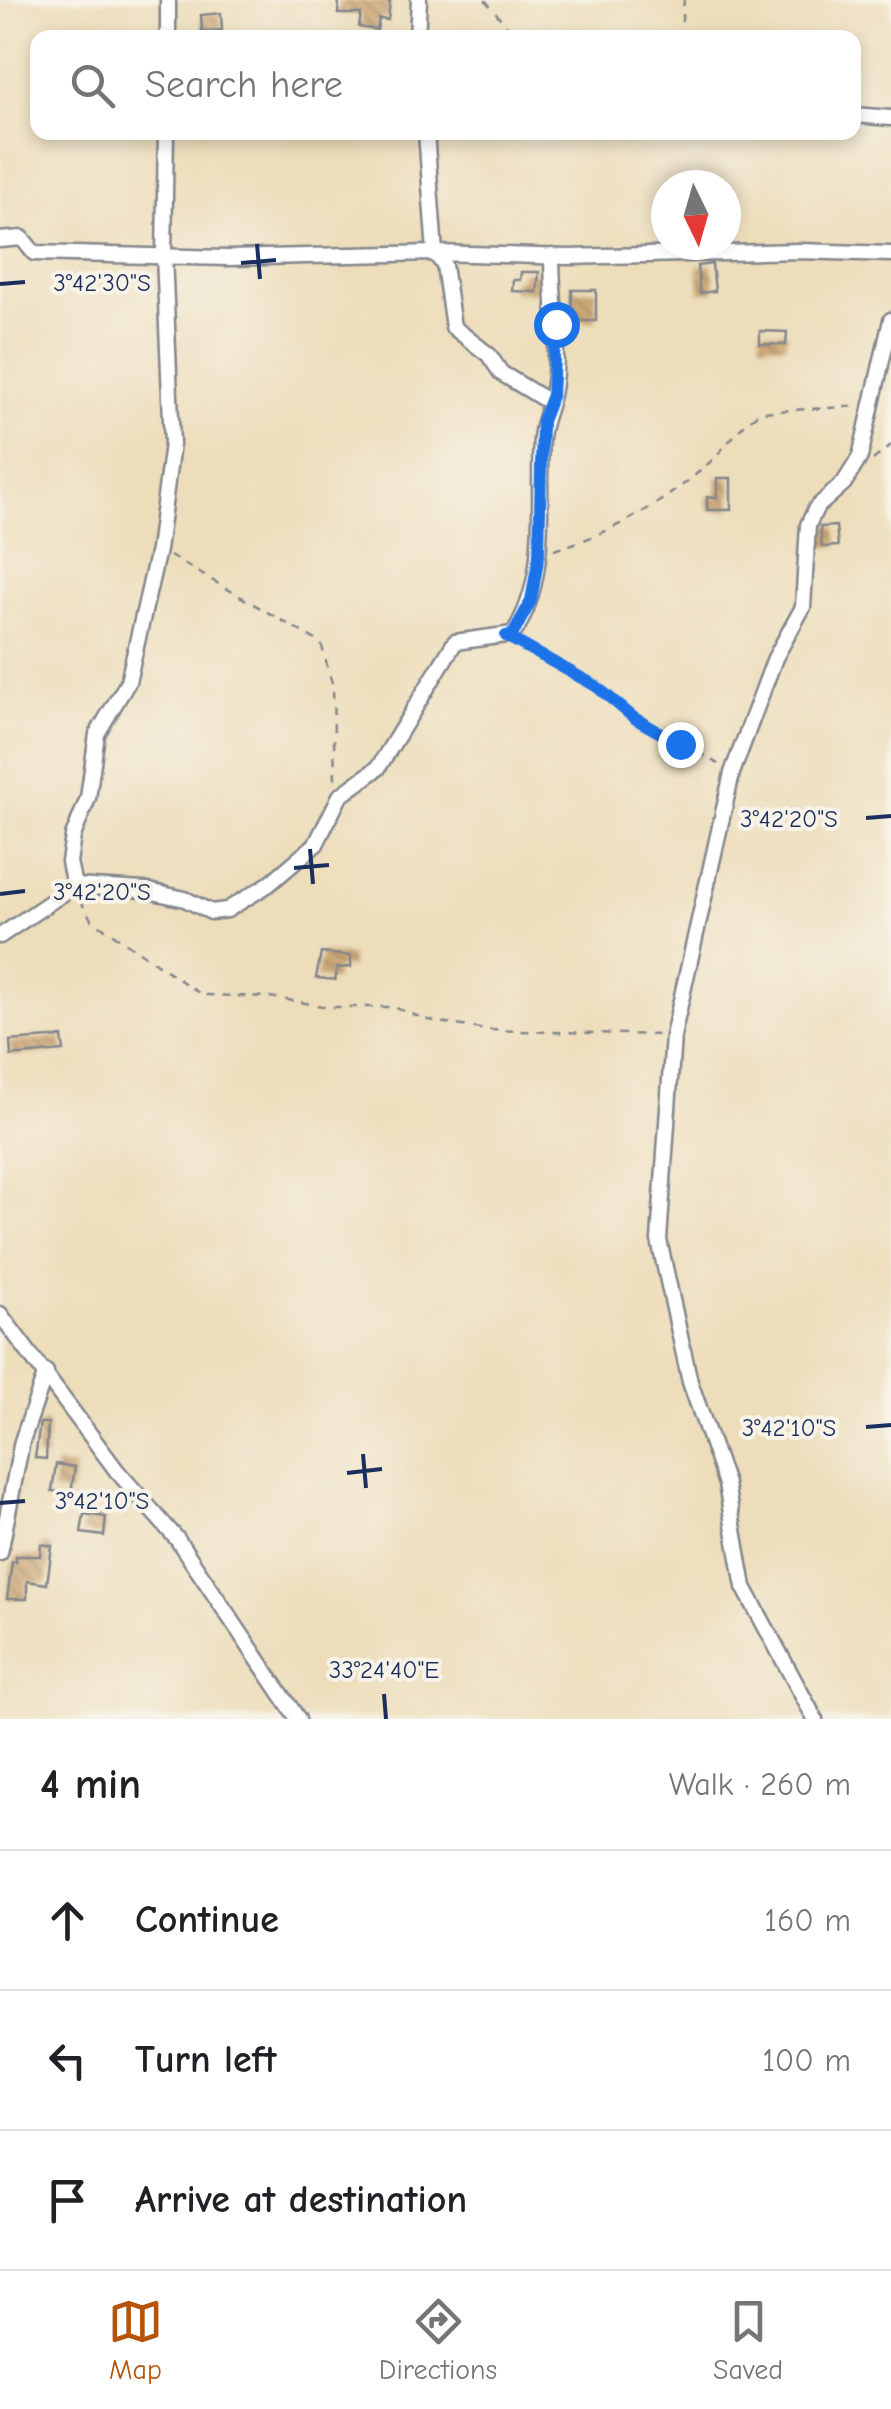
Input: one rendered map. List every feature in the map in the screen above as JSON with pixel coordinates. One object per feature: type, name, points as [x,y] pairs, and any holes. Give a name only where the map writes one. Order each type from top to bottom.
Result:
[{"type":"street","points":[[168,0],[168,30]]},
{"type":"street","points":[[417,30],[419,0]]},
{"type":"street","points":[[861,116],[891,118]]},
{"type":"street","points":[[74,886],[70,849],[88,798],[91,754],[97,734],[128,682],[158,550],[172,444],[164,255],[166,140]]},
{"type":"street","points":[[427,140],[435,253],[444,264],[456,331],[489,355],[501,374],[549,402]]},
{"type":"street","points":[[0,240],[22,238],[34,253],[891,254]]},
{"type":"street","points":[[0,936],[74,886],[144,890],[185,899],[211,912],[227,910],[269,884],[316,844],[338,800],[378,768],[455,642],[513,634],[528,610],[539,555],[541,442],[556,324],[552,256]]},
{"type":"street","points":[[815,1719],[744,1586],[726,1484],[690,1382],[670,1307],[660,1240],[673,1036],[732,773],[775,658],[803,607],[808,525],[816,508],[855,468],[891,320]]},
{"type":"street","points":[[0,1314],[117,1471],[177,1539],[298,1719]]},
{"type":"street","points":[[0,1553],[22,1441],[46,1372]]},
{"type":"path","points":[[485,0],[507,26],[515,30]]},
{"type":"path","points":[[681,30],[684,0]]},
{"type":"path","points":[[539,555],[620,527],[648,510],[688,481],[760,412],[872,405]]},
{"type":"path","points":[[158,550],[321,643],[333,687],[331,746],[338,800]]},
{"type":"path","points":[[506,636],[596,686],[634,718],[732,773]]},
{"type":"path","points":[[74,886],[90,919],[202,996],[270,997],[328,1007],[382,1006],[441,1024],[486,1030],[673,1036]]},
{"type":"building","points":[[339,0],[390,2],[388,20],[379,19],[377,30],[359,27],[361,14],[338,14]]},
{"type":"building","points":[[221,13],[222,30],[202,30],[201,15]]},
{"type":"building","points":[[712,264],[715,291],[700,293],[697,266]]},
{"type":"building","points":[[521,272],[539,272],[537,292],[512,291],[513,280],[520,280]]},
{"type":"building","points":[[572,290],[596,290],[596,321],[572,321]]},
{"type":"building","points":[[760,331],[787,332],[786,345],[760,344]]},
{"type":"building","points":[[717,478],[731,478],[731,510],[707,510],[707,497],[717,497]]},
{"type":"building","points":[[836,526],[838,546],[822,547],[820,527]]},
{"type":"building","points":[[321,953],[351,956],[351,967],[337,968],[335,980],[316,978]]},
{"type":"building","points":[[62,1037],[64,1051],[11,1056],[10,1041]]},
{"type":"building","points":[[40,1423],[48,1423],[46,1459],[35,1458]]},
{"type":"building","points":[[56,1464],[75,1467],[71,1494],[52,1491]]},
{"type":"building","points":[[84,1514],[106,1517],[104,1536],[81,1533]]},
{"type":"building","points":[[41,1544],[52,1546],[47,1584],[27,1581],[27,1599],[7,1599],[12,1562],[16,1562],[16,1556],[40,1556]]},
{"type":"route","points":[[556,324],[552,395],[542,421],[539,555],[528,610],[513,634],[506,636],[596,686],[634,718],[680,744]]}]
